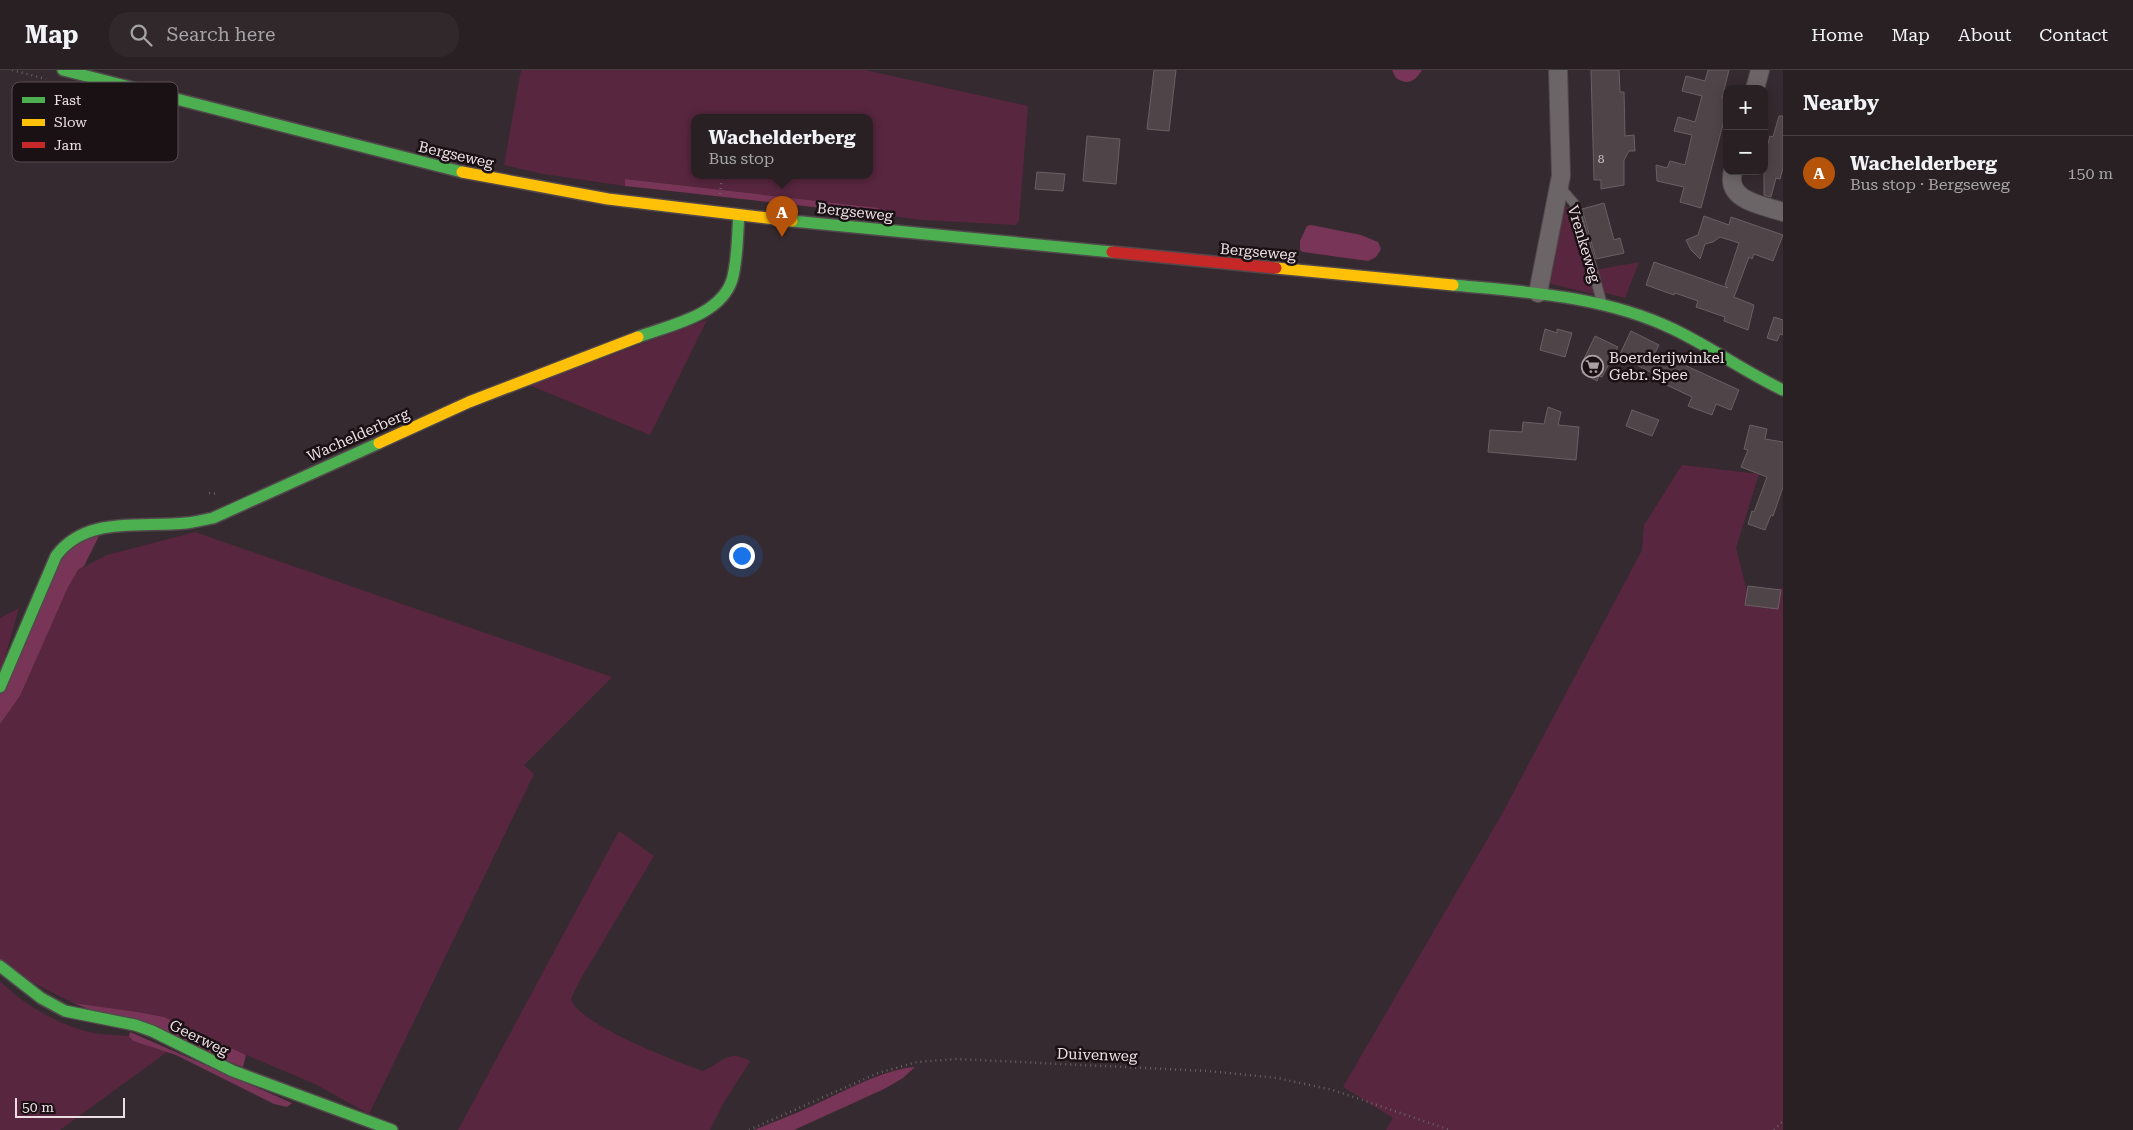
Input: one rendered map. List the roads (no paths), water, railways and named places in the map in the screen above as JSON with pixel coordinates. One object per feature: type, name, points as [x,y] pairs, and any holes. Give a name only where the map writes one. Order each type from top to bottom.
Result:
[{"type":"street","name":"Bergseweg","points":[[63,70],[108,82]]},
{"type":"street","name":"Vrenkeweg","points":[[1538,293],[1560,187],[1558,70]]},
{"type":"street","points":[[1756,85],[1760,70]]},
{"type":"street","name":"Bergseweg","points":[[178,100],[487,178],[608,199],[739,215],[1538,293],[1602,304],[1670,327],[1783,390]]},
{"type":"street","points":[[1733,175],[1732,184],[1739,196],[1783,212]]},
{"type":"street","name":"Wachelderberg","points":[[0,687],[56,556],[66,543],[73,538],[89,530],[103,528],[187,523],[213,518],[469,402],[709,310],[719,304],[730,288],[739,215]]},
{"type":"street","name":"Geerweg","points":[[0,966],[41,998],[65,1012],[143,1028],[233,1071],[392,1130]]},
{"type":"lane","points":[[244,118],[247,105]]},
{"type":"lane","name":"Vrenkeweg","points":[[1560,187],[1574,203],[1602,304]]},
{"type":"place","name":"Wachelderberg","points":[[782,237]]},
{"type":"place","name":"Boerderijwinkel Gebr. Spee","points":[[1593,367]]}]
